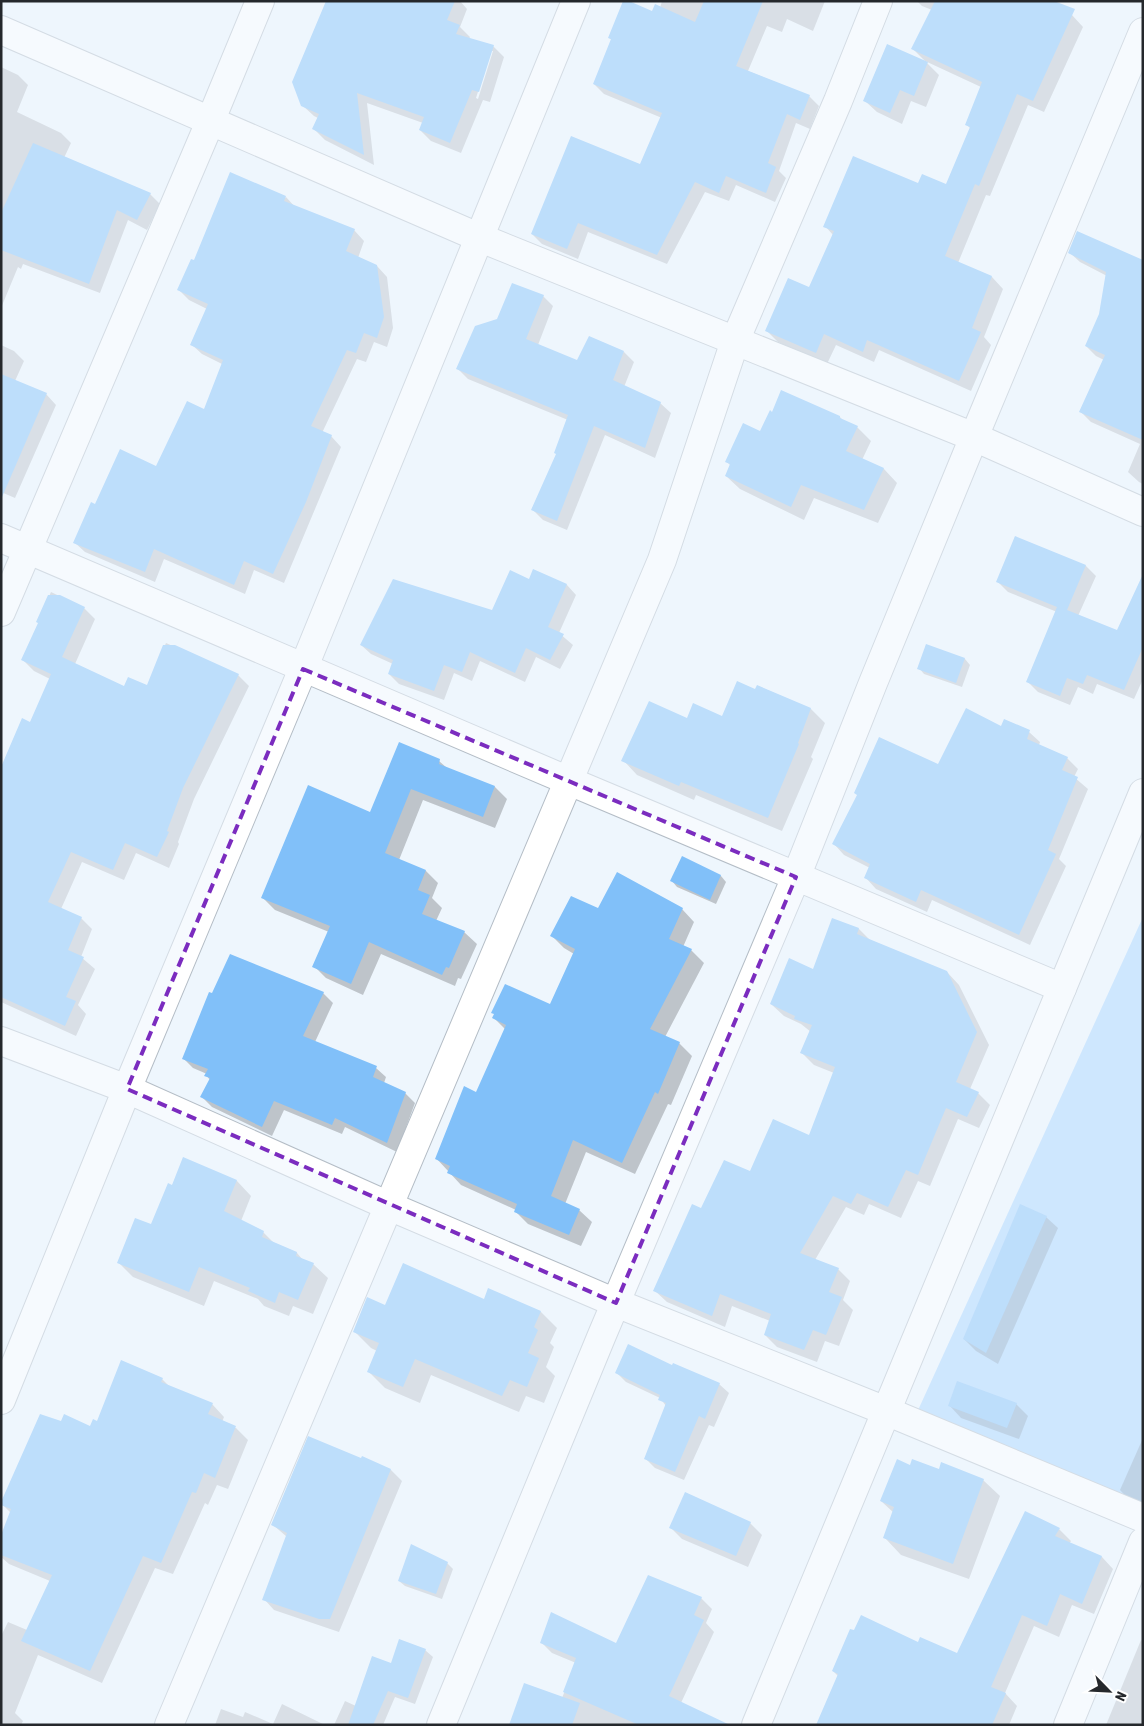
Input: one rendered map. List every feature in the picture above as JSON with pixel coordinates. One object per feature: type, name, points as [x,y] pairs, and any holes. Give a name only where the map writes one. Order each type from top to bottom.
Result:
[{"type":"street","points":[[1,612],[260,1]]},
{"type":"street","points":[[1,1400],[127,1089],[303,668],[576,1]]},
{"type":"street","points":[[169,1725],[662,560],[735,341],[838,101],[878,1]]},
{"type":"street","points":[[1,30],[478,237],[974,437],[1143,512]]},
{"type":"street","points":[[441,1725],[616,1303],[796,877],[974,437],[1143,32]]},
{"type":"street","points":[[1,538],[569,781],[1062,988]]},
{"type":"street","points":[[756,1725],[1143,793]]},
{"type":"street","points":[[1,1041],[127,1089],[389,1206],[616,1303],[886,1411],[1143,1518]]},
{"type":"street","points":[[1068,1725],[1143,1542]]},
{"type":"highlighted area","points":[[303,669],[796,877],[616,1303],[127,1089]]},
{"type":"shaded area","points":[[1143,917],[1143,1515],[914,1419]]},
{"type":"building","points":[[326,1],[455,1],[447,20],[460,25],[456,34],[494,45],[479,92],[472,90],[450,143],[419,130],[424,117],[357,93],[364,155],[312,129],[319,114],[301,106],[292,82]]},
{"type":"building","points":[[623,1],[629,1],[652,11],[655,4],[695,22],[704,1],[763,1],[736,66],[810,95],[800,120],[787,114],[768,163],[776,167],[766,193],[726,176],[719,193],[695,182],[657,255],[578,223],[567,249],[531,234],[571,136],[640,164],[662,113],[593,84],[611,39],[608,38]]},
{"type":"building","points":[[935,1],[1054,1],[1075,9],[1033,101],[1017,94],[979,186],[975,184],[945,256],[992,276],[972,328],[981,332],[959,381],[867,340],[863,352],[824,334],[816,353],[765,331],[788,278],[809,287],[834,231],[823,227],[853,156],[918,183],[922,174],[946,184],[970,127],[965,125],[982,82],[911,49]]},
{"type":"building","points":[[887,44],[928,62],[914,96],[900,90],[890,113],[863,101]]},
{"type":"building","points":[[33,143],[151,193],[137,220],[117,210],[89,284],[1,250],[1,213]]},
{"type":"building","points":[[230,172],[286,196],[284,201],[355,229],[346,251],[377,265],[384,317],[377,338],[364,333],[356,353],[347,350],[311,426],[332,435],[306,502],[273,574],[244,561],[234,585],[154,549],[145,572],[73,543],[91,502],[95,504],[120,449],[156,466],[187,401],[204,409],[223,360],[190,345],[208,304],[177,290],[191,259],[194,260]]},
{"type":"building","points":[[1077,231],[1143,260],[1143,440],[1079,412],[1105,355],[1085,346],[1099,314],[1106,272],[1068,253]]},
{"type":"building","points":[[512,283],[544,295],[526,339],[577,360],[589,336],[624,351],[613,380],[661,402],[645,448],[594,426],[557,521],[531,510],[556,454],[554,453],[568,415],[456,369],[475,326],[497,319]]},
{"type":"building","points":[[1,374],[47,393],[2,497],[1,497]]},
{"type":"building","points":[[781,390],[858,426],[846,451],[884,468],[864,510],[801,485],[791,507],[725,476],[730,464],[725,462],[743,423],[760,431],[770,410],[772,412]]},
{"type":"building","points":[[1015,536],[1086,565],[1067,610],[1117,630],[1143,574],[1143,647],[1124,690],[1087,675],[1083,684],[1067,678],[1060,696],[1026,682],[1057,607],[996,582]]},
{"type":"building","points":[[533,569],[567,584],[548,627],[564,634],[550,660],[526,648],[515,673],[470,652],[462,672],[444,665],[434,691],[388,674],[393,660],[360,645],[393,579],[492,610],[510,570],[529,579]]},
{"type":"building","points":[[48,595],[60,595],[85,607],[62,657],[124,686],[128,677],[147,685],[163,645],[175,645],[239,674],[183,788],[167,831],[169,832],[157,857],[125,843],[113,870],[71,852],[48,902],[82,917],[68,950],[84,957],[66,997],[76,1001],[65,1026],[1,997],[1,767],[22,718],[30,722],[51,674],[21,660],[38,623],[36,622]]},
{"type":"building","points":[[926,644],[965,658],[956,683],[917,669]]},
{"type":"building","points":[[737,681],[755,689],[757,685],[811,708],[799,744],[768,818],[681,782],[679,786],[621,761],[649,701],[687,718],[693,703],[722,716]]},
{"type":"building","points":[[966,708],[1001,726],[1004,719],[1030,730],[1027,739],[1068,757],[1062,770],[1078,777],[1048,850],[1056,854],[1019,935],[921,890],[916,902],[864,878],[870,864],[832,844],[857,795],[854,793],[879,737],[938,764]]},
{"type":"building","points":[[399,742],[440,759],[439,764],[495,786],[483,817],[411,789],[385,853],[426,870],[418,890],[430,895],[422,914],[465,931],[449,968],[446,967],[442,975],[369,942],[351,984],[312,967],[330,926],[261,898],[308,785],[370,812]]},
{"type":"building","points":[[682,856],[721,875],[710,900],[670,881]]},
{"type":"building","points":[[617,872],[683,908],[669,939],[692,949],[650,1029],[680,1042],[658,1094],[655,1092],[622,1163],[573,1140],[551,1196],[580,1209],[569,1235],[514,1212],[517,1204],[447,1173],[450,1166],[435,1159],[464,1086],[476,1092],[506,1025],[492,1018],[494,1014],[491,1013],[505,984],[550,1004],[575,949],[550,936],[571,896],[598,908]]},
{"type":"building","points":[[832,918],[859,928],[857,934],[947,971],[977,1032],[956,1082],[979,1092],[967,1117],[946,1108],[918,1175],[906,1170],[888,1207],[857,1193],[851,1204],[833,1196],[800,1253],[839,1268],[829,1292],[842,1297],[826,1335],[813,1330],[804,1350],[764,1335],[771,1314],[720,1294],[712,1316],[653,1291],[692,1204],[701,1208],[724,1160],[750,1171],[773,1119],[809,1135],[835,1067],[800,1053],[812,1025],[794,1019],[795,1016],[770,1004],[789,958],[813,969]]},
{"type":"building","points":[[230,954],[324,992],[303,1036],[377,1066],[373,1077],[406,1092],[387,1143],[335,1118],[332,1125],[274,1101],[262,1127],[200,1097],[210,1078],[204,1076],[208,1069],[182,1059],[209,992],[212,993]]},
{"type":"building","points":[[183,1157],[237,1180],[224,1211],[264,1231],[262,1237],[297,1252],[296,1256],[314,1263],[298,1300],[279,1292],[275,1303],[248,1291],[250,1288],[199,1267],[189,1292],[117,1263],[135,1218],[151,1224],[168,1183],[172,1185]]},
{"type":"building","points":[[1020,1204],[1047,1216],[986,1353],[963,1339]]},
{"type":"building","points":[[403,1263],[484,1299],[488,1288],[541,1311],[534,1327],[538,1330],[528,1353],[539,1358],[527,1387],[510,1380],[502,1396],[415,1359],[403,1387],[367,1372],[379,1343],[353,1332],[367,1297],[385,1305]]},
{"type":"building","points":[[628,1344],[672,1365],[673,1363],[720,1383],[705,1419],[699,1416],[675,1472],[644,1459],[666,1403],[658,1400],[660,1395],[615,1373]]},
{"type":"building","points":[[121,1360],[163,1378],[161,1382],[213,1403],[208,1414],[236,1426],[215,1478],[204,1473],[196,1493],[192,1492],[161,1563],[143,1556],[90,1671],[21,1641],[52,1575],[1,1555],[1,1535],[11,1509],[1,1505],[1,1502],[40,1414],[61,1421],[64,1414],[90,1426],[93,1419],[97,1421]]},
{"type":"building","points":[[957,1381],[1017,1403],[1007,1428],[948,1406]]},
{"type":"building","points":[[308,1436],[391,1469],[330,1619],[319,1619],[262,1600],[287,1533],[271,1525]]},
{"type":"building","points":[[897,1459],[910,1465],[912,1459],[939,1469],[941,1462],[984,1479],[953,1564],[883,1538],[894,1507],[880,1501]]},
{"type":"building","points":[[685,1492],[751,1522],[736,1556],[669,1528]]},
{"type":"building","points":[[1025,1511],[1060,1528],[1055,1536],[1102,1556],[1082,1604],[1060,1594],[1047,1626],[1022,1615],[991,1687],[1006,1693],[992,1725],[816,1725],[838,1674],[832,1671],[850,1629],[854,1630],[861,1615],[918,1642],[920,1637],[957,1653]]},
{"type":"building","points":[[411,1544],[448,1562],[436,1594],[398,1581]]},
{"type":"building","points":[[648,1575],[702,1597],[694,1615],[704,1620],[669,1696],[730,1725],[639,1725],[563,1692],[576,1658],[540,1643],[551,1612],[616,1643]]},
{"type":"building","points":[[399,1639],[426,1649],[408,1698],[388,1691],[373,1725],[348,1725],[372,1656],[391,1663]]},
{"type":"building","points":[[524,1683],[580,1703],[572,1725],[509,1725]]}]
